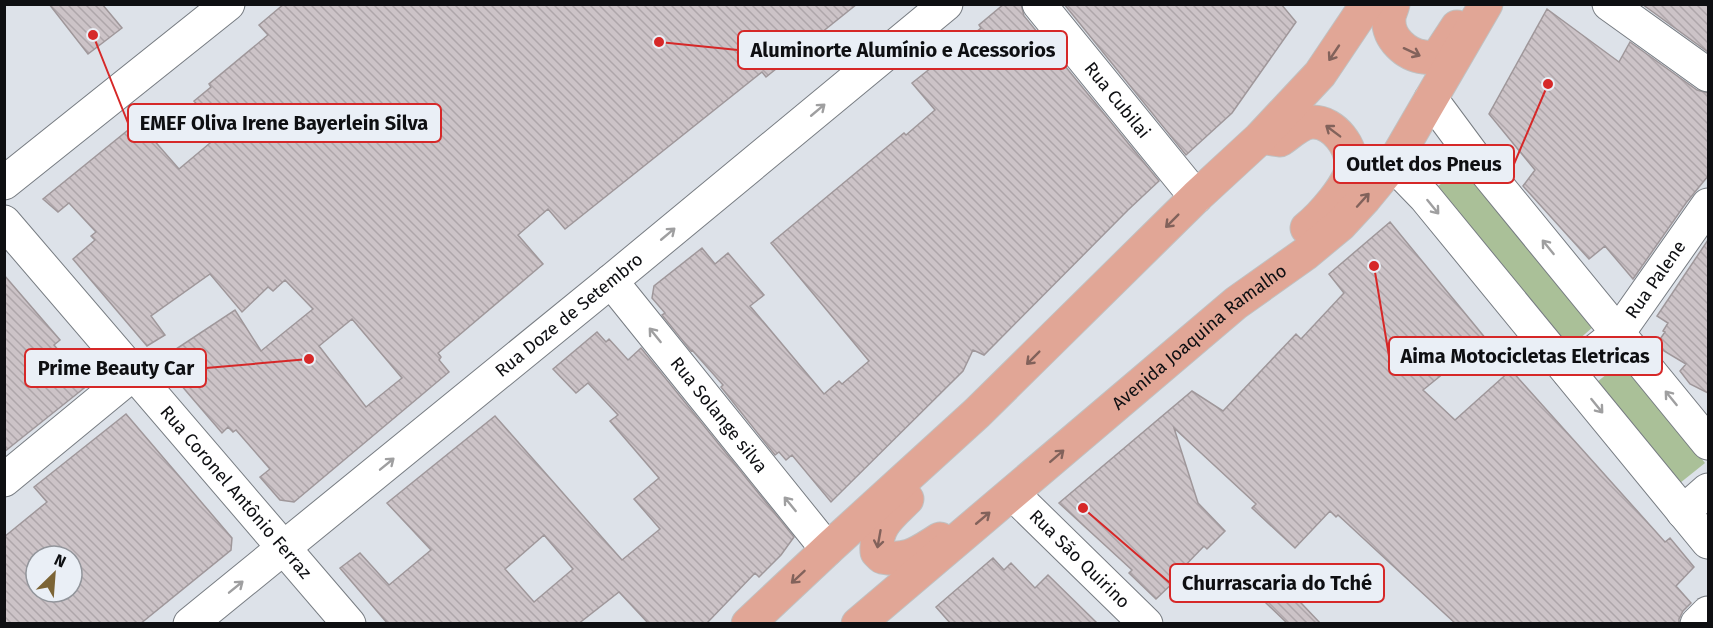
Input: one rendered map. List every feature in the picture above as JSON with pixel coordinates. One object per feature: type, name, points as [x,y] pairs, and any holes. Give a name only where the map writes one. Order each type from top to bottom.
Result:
[{"type":"main road","points":[[748,624],[977,413],[1196,197],[1260,138],[1320,74],[1367,4]]},
{"type":"main road","points":[[1393,4],[1389,17],[1390,30],[1396,41],[1410,53],[1427,58],[1438,56],[1465,15],[1485,5]]},
{"type":"main road","name":"Avenida Joaquina Ramalho","points":[[858,624],[1236,303],[1305,254],[1340,225],[1393,164],[1485,5]]},
{"type":"main road","points":[[1236,303],[1248,274],[1320,218],[1352,168],[1349,152],[1342,138],[1328,125],[1313,122],[1304,124],[1280,140],[1260,138]]},
{"type":"main road","points":[[958,540],[941,538],[916,555],[905,558],[882,557],[877,552],[878,535],[883,523],[968,437],[977,413]]},
{"type":"street","points":[[4,183],[228,4]]},
{"type":"street","name":"Rua Cubilai","points":[[1039,4],[1196,197]]},
{"type":"street","points":[[1609,4],[1708,75]]},
{"type":"street","name":"Rua Doze de Setembro","points":[[190,624],[611,281],[924,11]]},
{"type":"street","points":[[1431,99],[1474,157],[1708,443]]},
{"type":"street","points":[[1393,164],[1425,198],[1708,542]]},
{"type":"street","name":"Rua Palene","points":[[1569,372],[1618,333],[1708,205]]},
{"type":"street","name":"Rua Coronel Antônio Ferraz","points":[[4,222],[349,624]]},
{"type":"street","name":"Rua Solange silva","points":[[611,281],[827,549]]},
{"type":"street","points":[[4,480],[134,373]]},
{"type":"street","points":[[1683,512],[1708,490]]},
{"type":"street","name":"Rua São Quirino","points":[[1013,494],[1146,624]]},
{"type":"street","points":[[1697,624],[1708,613]]},
{"type":"green space","points":[[1462,167],[1593,327],[1569,348],[1437,187]]},
{"type":"green space","points":[[1622,362],[1705,463],[1680,483],[1597,382]]},
{"type":"building","points":[[49,4],[102,4],[122,28],[88,54]]},
{"type":"building","points":[[284,4],[857,4],[766,77],[762,72],[565,229],[548,209],[518,235],[543,264],[438,353],[441,357],[439,360],[449,372],[294,502],[280,500],[260,477],[270,469],[236,430],[233,432],[228,427],[222,433],[175,378],[183,372],[170,353],[235,310],[261,351],[313,309],[285,280],[273,291],[268,287],[242,312],[210,274],[151,316],[165,335],[147,346],[73,259],[95,240],[91,236],[96,232],[69,203],[58,212],[43,199],[138,122],[179,169],[222,133],[194,101],[211,87],[209,84],[268,35],[259,25]],"holes":[[[352,319],[402,378],[366,407],[319,346]]]},
{"type":"building","points":[[1004,4],[1021,4],[1024,16],[1159,181],[984,355],[973,350],[963,371],[831,502],[792,455],[786,460],[779,452],[775,455],[721,387],[723,385],[662,315],[665,313],[652,298],[654,286],[702,248],[715,264],[728,253],[764,295],[750,306],[824,394],[839,381],[842,384],[869,361],[771,243],[935,110],[912,83],[981,28],[979,25]]},
{"type":"building","points":[[1064,4],[1281,4],[1296,22],[1232,113],[1186,155]]},
{"type":"building","points":[[1642,4],[1708,4],[1708,52]]},
{"type":"building","points":[[1547,9],[1619,62],[1630,42],[1697,90],[1708,93],[1708,176],[1686,203],[1633,279],[1605,246],[1589,259],[1523,186],[1535,170],[1489,114]]},
{"type":"building","points":[[1390,222],[1486,339],[1423,390],[1455,420],[1511,370],[1665,542],[1670,538],[1694,567],[1676,586],[1691,603],[1683,611],[1679,624],[1456,624],[1338,515],[1336,517],[1330,511],[1295,548],[1252,508],[1256,504],[1174,428],[1198,503],[1225,531],[1207,549],[1204,546],[1177,574],[1179,577],[1156,599],[1129,573],[1132,570],[1059,503],[1192,391],[1223,411],[1296,334],[1301,339],[1344,293],[1329,274]]},
{"type":"building","points":[[1708,240],[1708,393],[1690,384],[1680,371],[1686,364],[1664,351],[1658,342],[1668,323],[1657,316]]},
{"type":"building","points":[[4,275],[60,340],[54,345],[88,385],[4,452]]},
{"type":"building","points":[[597,332],[606,342],[609,339],[628,360],[641,348],[794,537],[781,555],[759,577],[755,573],[706,624],[649,624],[619,592],[578,624],[388,624],[340,568],[360,553],[389,585],[431,550],[387,503],[495,416],[622,560],[660,529],[634,499],[659,478],[610,421],[618,415],[588,383],[576,393],[553,369]],"holes":[[[544,535],[573,569],[534,602],[505,569]]]},
{"type":"building","points":[[126,414],[232,538],[231,550],[140,624],[4,624],[4,537],[47,502],[34,487]]},
{"type":"building","points":[[993,558],[1004,570],[1011,563],[1035,588],[1048,575],[1098,624],[951,624],[936,607]]},
{"type":"building","points":[[1283,585],[1321,624],[1288,624],[1266,603]]},
{"type":"place","name":"EMEF Oliva Irene Bayerlein Silva","points":[[93,35]]},
{"type":"place","name":"Aluminorte Alumínio e Acessorios","points":[[659,42]]},
{"type":"place","name":"Outlet dos Pneus","points":[[1548,84]]},
{"type":"place","name":"Aima Motocicletas Eletricas","points":[[1374,266]]},
{"type":"place","name":"Prime Beauty Car","points":[[309,359]]},
{"type":"place","name":"Churrascaria do Tché","points":[[1083,508]]}]
